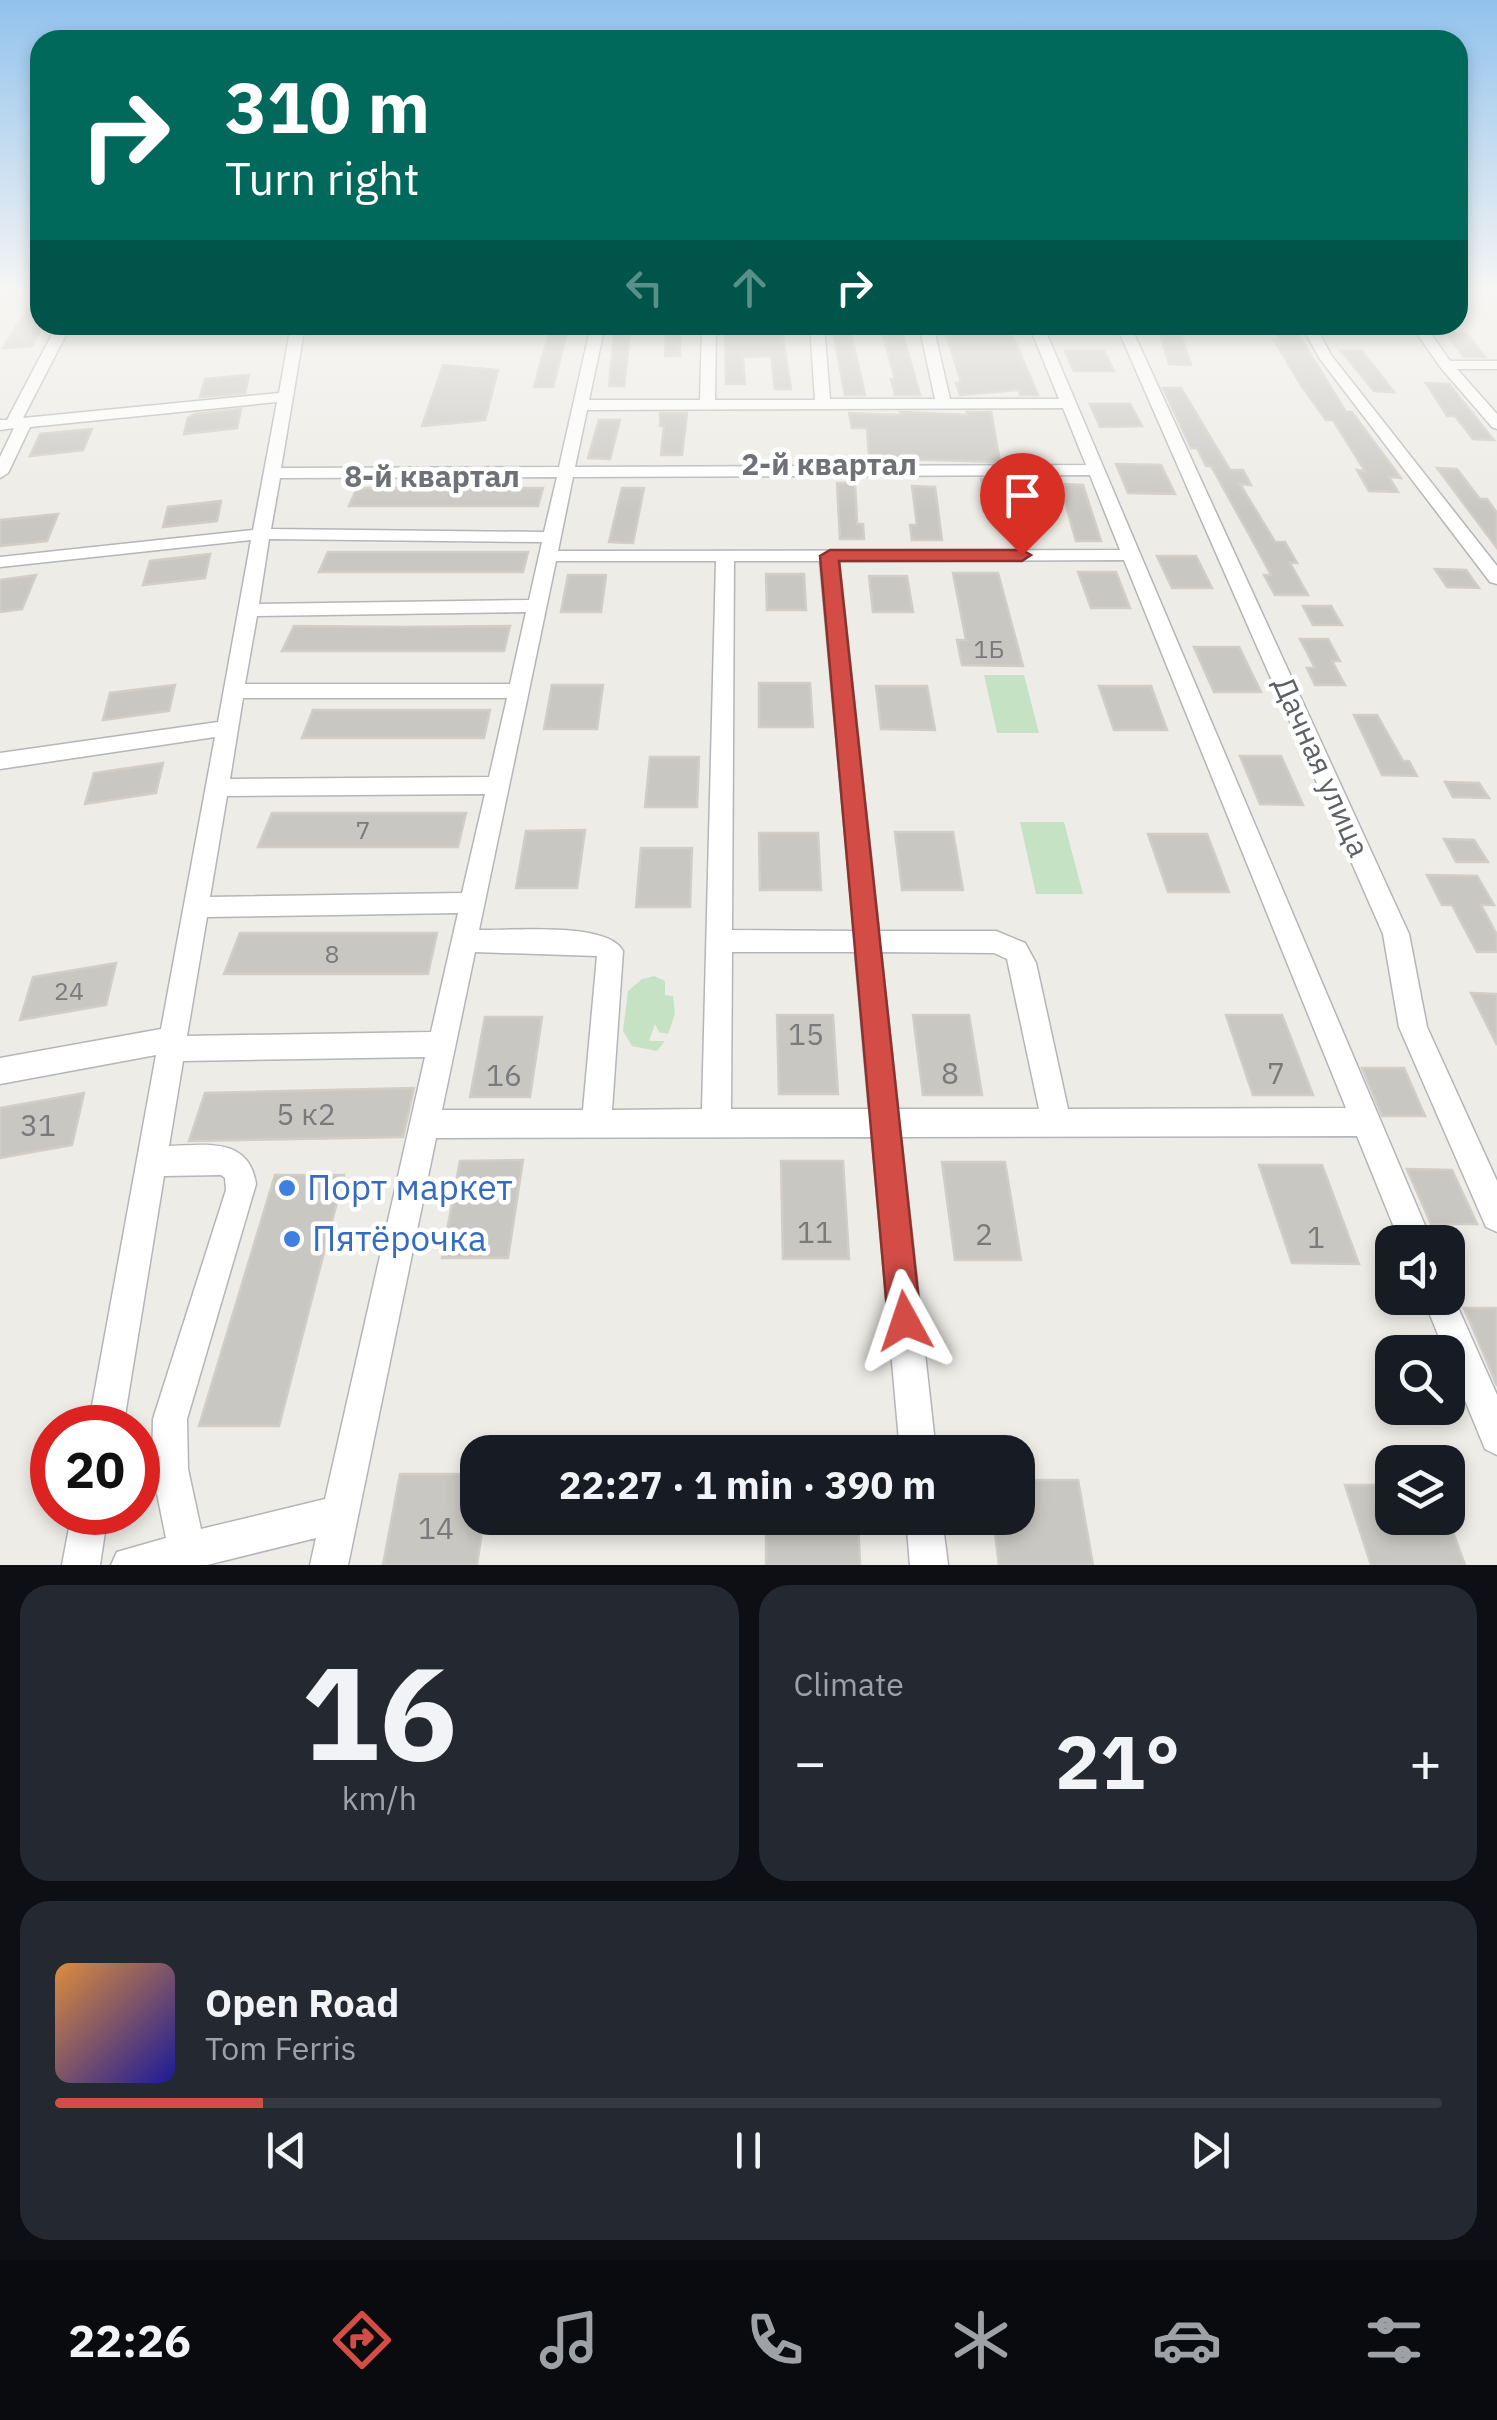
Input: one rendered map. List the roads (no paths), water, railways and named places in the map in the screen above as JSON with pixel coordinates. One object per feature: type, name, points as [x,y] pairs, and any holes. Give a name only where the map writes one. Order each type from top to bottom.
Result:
[{"type":"street","points":[[0,473],[13,424],[42,367]]},
{"type":"street","points":[[108,1405],[290,367]]},
{"type":"street","points":[[328,1565],[589,367]]},
{"type":"street","points":[[706,405],[708,367]]},
{"type":"street","points":[[820,367],[823,404]]},
{"type":"street","points":[[936,367],[944,404]]},
{"type":"street","points":[[1054,367],[1409,1225]]},
{"type":"street","name":"Дачная улица","points":[[1142,367],[1396,934],[1413,1027],[1486,1166],[1497,1216]]},
{"type":"street","points":[[1333,367],[1497,578]]},
{"type":"street","points":[[1447,367],[1497,424]]},
{"type":"street","points":[[13,424],[285,397]]},
{"type":"street","points":[[580,405],[1069,403]]},
{"type":"street","points":[[272,473],[1096,470]]},
{"type":"street","points":[[0,562],[261,534],[725,556],[1132,555]]},
{"type":"street","points":[[716,1123],[725,556]]},
{"type":"street","points":[[830,556],[916,1435]]},
{"type":"street","points":[[248,610],[537,606]]},
{"type":"street","points":[[234,691],[518,691]]},
{"type":"street","points":[[0,761],[227,728]]},
{"type":"street","points":[[217,788],[498,786]]},
{"type":"street","points":[[196,908],[472,903]]},
{"type":"street","points":[[464,941],[597,943],[610,951],[596,1124]]},
{"type":"street","points":[[719,941],[996,942],[1016,952],[1023,963],[1056,1122]]},
{"type":"street","points":[[0,1071],[172,1044],[442,1044]]},
{"type":"street","points":[[424,1124],[1366,1122]]},
{"type":"street","points":[[151,1161],[224,1160],[238,1168],[241,1176],[170,1419],[170,1469],[187,1551]]},
{"type":"street","points":[[1446,1315],[1497,1437]]},
{"type":"street","points":[[130,1565],[340,1514]]},
{"type":"street","points":[[80,1565],[86,1535]]},
{"type":"street","points":[[926,1535],[929,1565]]},
{"type":"place","name":"Порт маркет","points":[[287,1188]]},
{"type":"place","name":"Пятёрочка","points":[[292,1239]]},
{"type":"district","name":"2-й квартал","points":[[829,465]]},
{"type":"district","name":"8-й квартал","points":[[432,477]]}]
